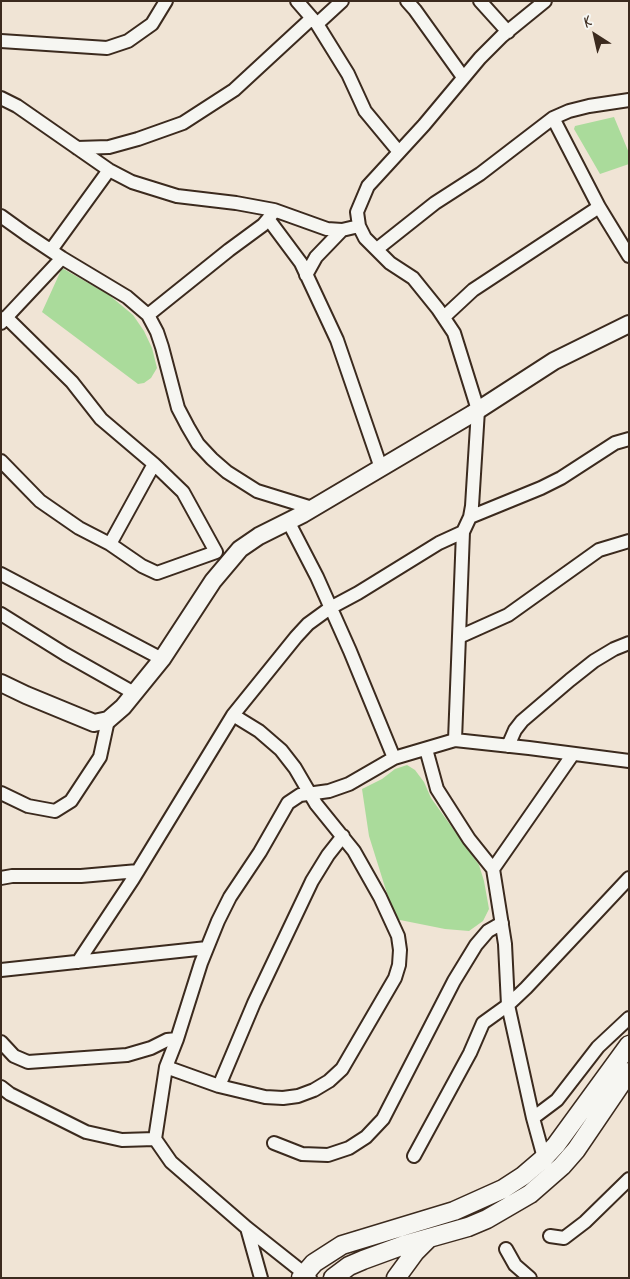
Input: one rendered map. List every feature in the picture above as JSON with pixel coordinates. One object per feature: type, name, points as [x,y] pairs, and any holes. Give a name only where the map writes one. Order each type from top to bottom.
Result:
[{"type":"main road","points":[[305,1276],[326,1253],[342,1245],[454,1211],[488,1196],[523,1176],[556,1145],[629,1045]]},
{"type":"main road","points":[[333,1278],[349,1266],[363,1260],[468,1227],[511,1206],[546,1181],[576,1150],[629,1072]]},
{"type":"main road","points":[[396,1278],[415,1252],[429,1238]]},
{"type":"street","points":[[1,41],[107,48],[128,41],[152,24],[166,1]]},
{"type":"street","points":[[297,1],[315,21],[348,74],[364,111],[399,152]]},
{"type":"street","points":[[77,148],[108,147],[138,139],[183,122],[234,90],[315,21],[342,1]]},
{"type":"street","points":[[406,1],[415,10],[463,77]]},
{"type":"street","points":[[480,1],[508,32]]},
{"type":"street","points":[[455,740],[463,532],[470,517],[478,410],[454,333],[412,278],[390,262],[366,238],[359,226],[357,212],[368,186],[463,77],[508,32],[545,1]]},
{"type":"street","points":[[1,98],[17,106],[109,170],[132,182],[177,196],[236,203],[272,215],[327,229],[342,230],[359,226]]},
{"type":"street","points":[[377,249],[435,203],[480,174],[553,118],[569,111],[590,106],[629,100]]},
{"type":"street","points":[[553,118],[599,207],[629,256]]},
{"type":"street","points":[[51,250],[109,170]]},
{"type":"street","points":[[444,318],[473,290],[599,207]]},
{"type":"street","points":[[272,215],[301,263],[337,340],[381,468]]},
{"type":"street","points":[[148,315],[272,215]]},
{"type":"street","points":[[1,216],[62,258],[127,296],[148,315],[162,347],[178,408],[198,444],[212,459],[242,482],[274,498],[312,508]]},
{"type":"street","points":[[306,275],[316,257],[342,230]]},
{"type":"street","points":[[62,258],[4,320],[72,382],[101,419],[154,464],[183,492],[222,557]]},
{"type":"street","points":[[1,461],[40,501],[79,528],[110,544],[142,566],[157,573],[222,557],[240,549],[259,536],[381,468],[554,362],[629,324]]},
{"type":"street","points":[[470,517],[547,484],[615,443],[629,439]]},
{"type":"street","points":[[110,544],[154,464]]},
{"type":"street","points":[[288,521],[317,577],[394,758]]},
{"type":"street","points":[[78,962],[138,871],[233,715],[296,636],[308,624],[330,608],[439,543],[463,532]]},
{"type":"street","points":[[459,637],[508,615],[599,550],[629,541]]},
{"type":"street","points":[[1,682],[26,695],[94,722],[108,720],[123,707],[162,659],[213,581],[222,557]]},
{"type":"street","points":[[1,574],[162,659]]},
{"type":"street","points":[[1,614],[65,654],[134,693]]},
{"type":"street","points":[[508,746],[515,730],[522,722],[570,680],[594,661],[614,649],[629,643]]},
{"type":"street","points":[[166,1068],[219,1086],[265,1097],[283,1098],[298,1096],[314,1090],[322,1086],[342,1069],[395,978],[399,965],[400,950],[398,936],[365,870],[343,836],[309,793],[295,768],[281,750],[259,731],[233,715]]},
{"type":"street","points":[[1,793],[28,806],[55,811],[72,801],[100,757],[108,720]]},
{"type":"street","points":[[305,1276],[171,1162],[155,1140],[166,1068],[207,948],[230,897],[260,852],[284,808],[294,798],[309,793],[329,791],[349,784],[394,758],[455,740],[572,754],[626,758]]},
{"type":"street","points":[[426,749],[437,789],[469,840],[494,870],[505,944],[508,1005],[532,1118],[544,1158]]},
{"type":"street","points":[[494,870],[572,754]]},
{"type":"street","points":[[219,1086],[254,1003],[312,881],[328,855],[343,836]]},
{"type":"street","points":[[1,878],[12,876],[81,876],[138,871]]},
{"type":"street","points":[[414,1156],[470,1053],[483,1023],[508,1005],[629,878]]},
{"type":"street","points":[[274,1143],[302,1154],[328,1155],[349,1148],[366,1137],[383,1119],[454,981],[476,945],[488,931],[502,923]]},
{"type":"street","points":[[1,970],[207,948]]},
{"type":"street","points":[[532,1118],[556,1100],[598,1047],[629,1018]]},
{"type":"street","points":[[1,1042],[14,1056],[28,1062],[127,1055],[151,1048],[167,1040],[177,1039]]},
{"type":"street","points":[[1,1087],[10,1094],[86,1132],[122,1140],[155,1140]]},
{"type":"street","points":[[550,1236],[564,1238],[586,1222],[629,1179]]},
{"type":"street","points":[[247,1228],[261,1278]]},
{"type":"street","points":[[506,1249],[515,1265],[530,1278]]},
{"type":"green space","points":[[614,117],[629,153],[629,164],[600,174],[574,129],[575,126]]},
{"type":"green space","points":[[62,268],[109,295],[133,315],[144,331],[152,348],[157,368],[151,378],[144,383],[138,384],[42,312]]},
{"type":"green space","points":[[407,765],[415,770],[424,782],[431,798],[479,865],[489,909],[483,921],[469,931],[445,929],[395,919],[369,836],[362,789],[382,779],[395,769]]}]
